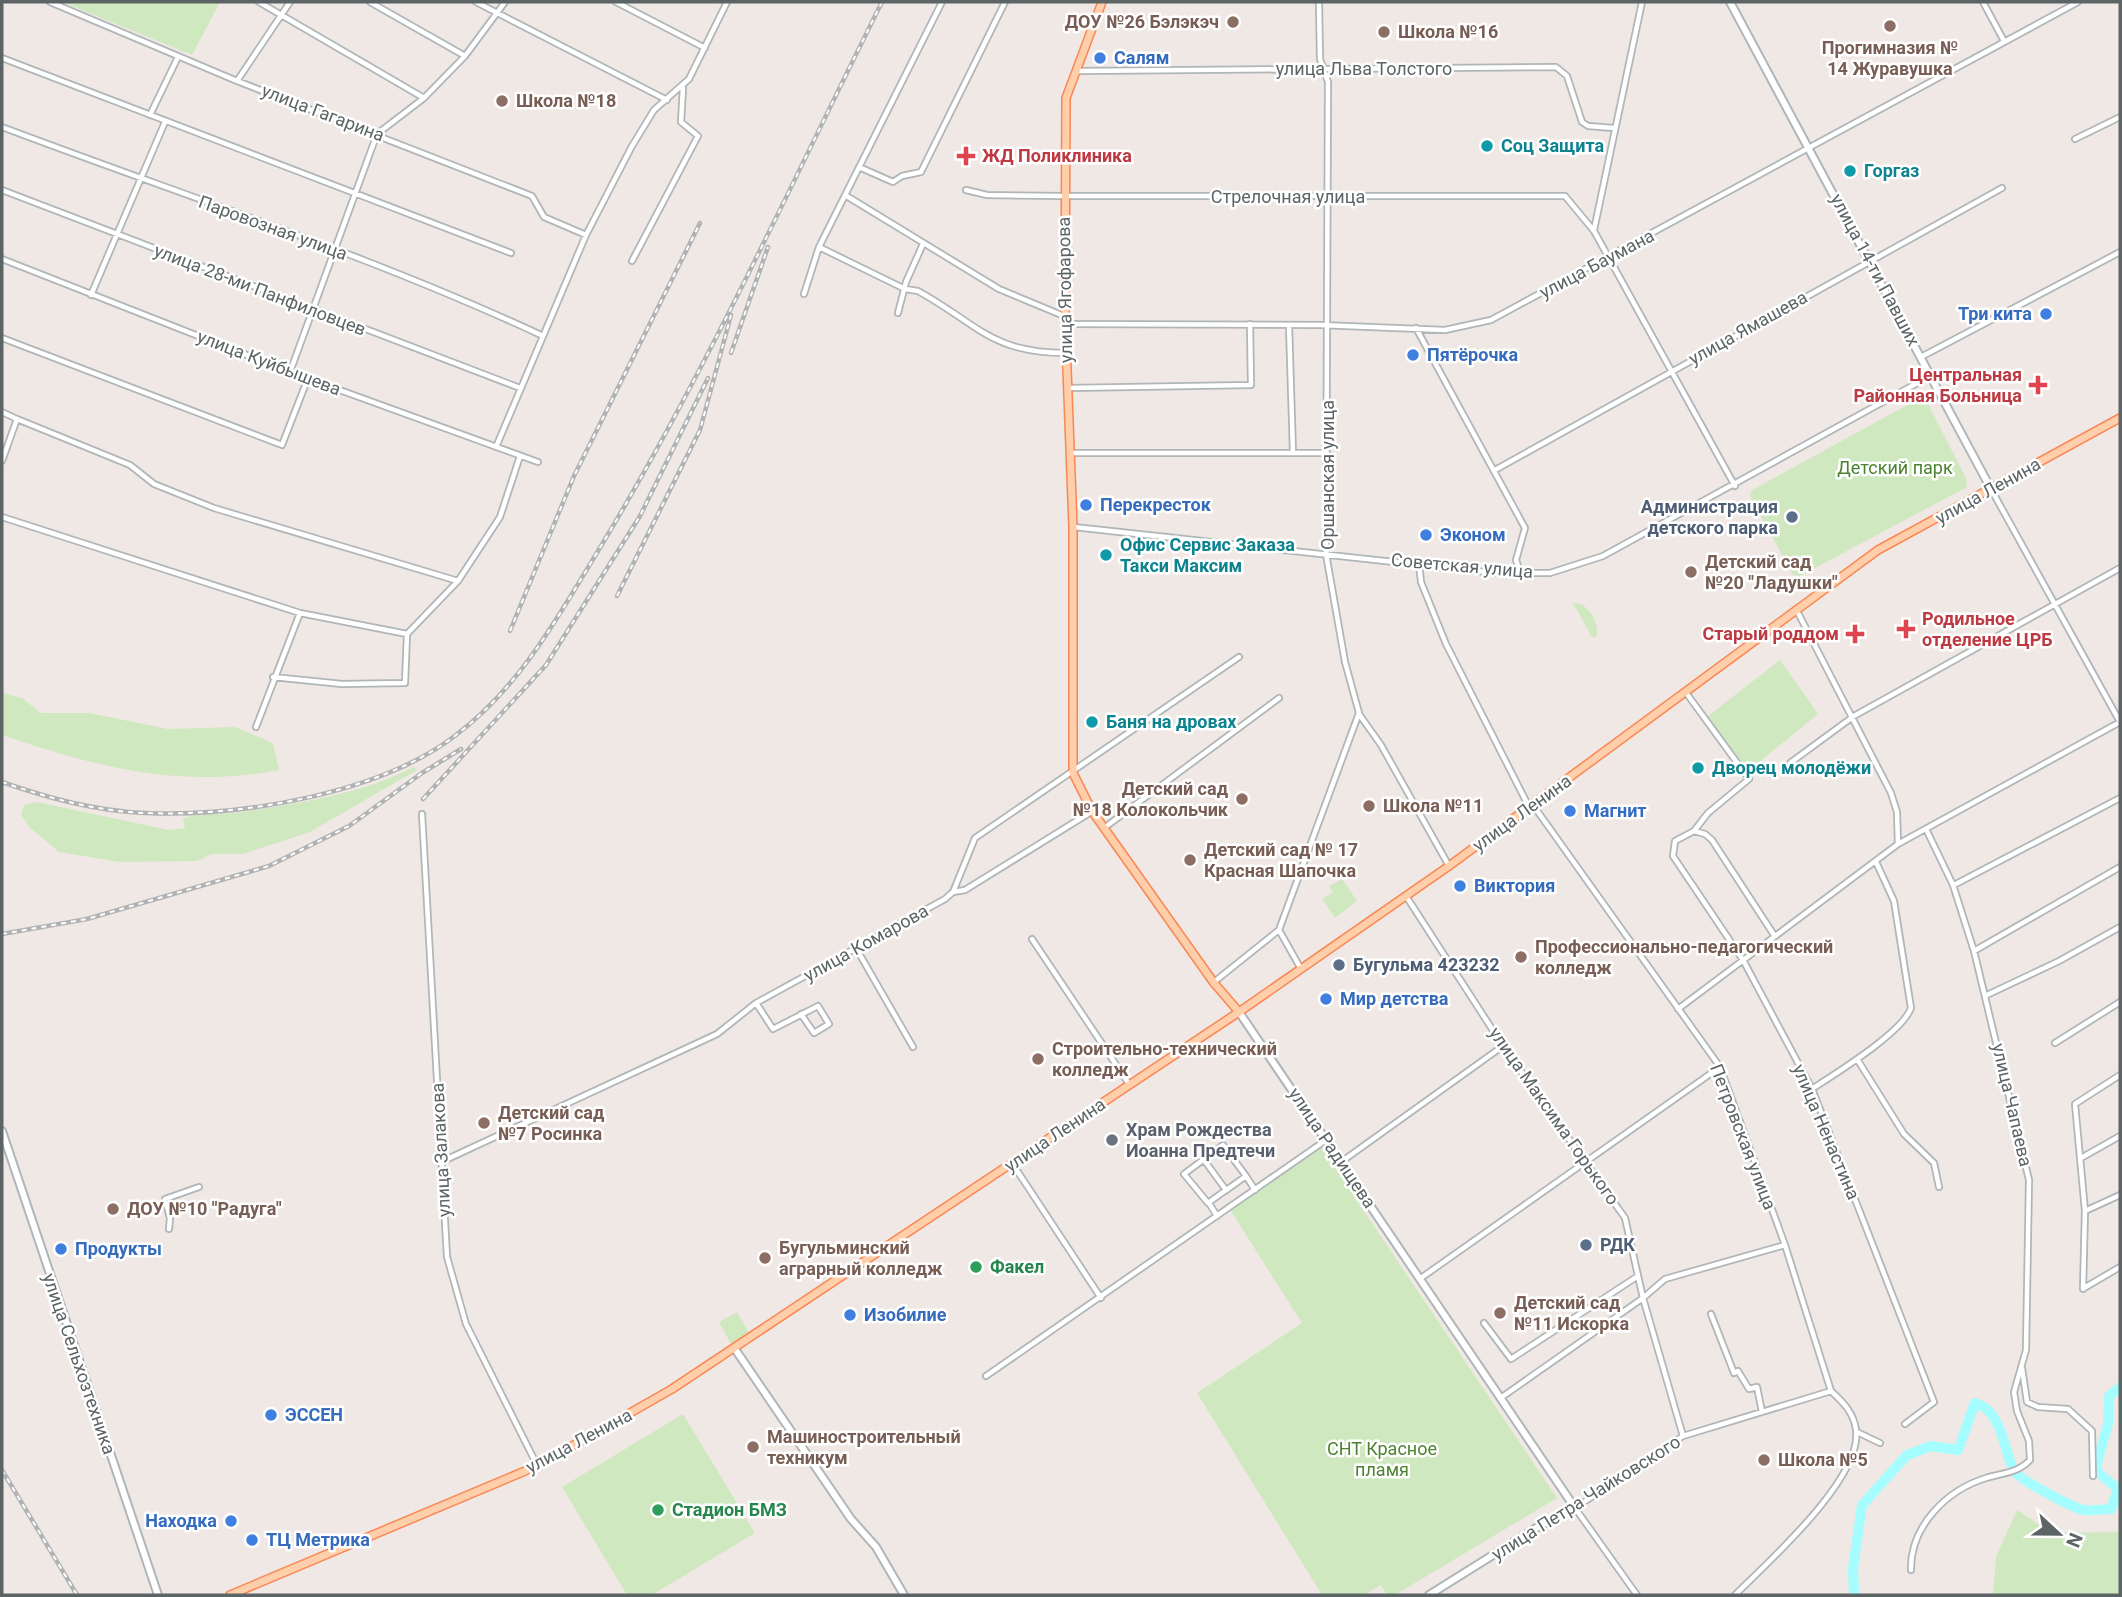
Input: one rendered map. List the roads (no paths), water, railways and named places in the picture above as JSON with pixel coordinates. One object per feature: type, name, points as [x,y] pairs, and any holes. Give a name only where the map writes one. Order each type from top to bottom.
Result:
[{"type":"main road","name":"улица Ягофарова","points":[[1073,586],[1065,320],[1066,98],[1094,30],[1102,2]]},
{"type":"main road","name":"улица Ленина","points":[[230,1595],[537,1466],[608,1428],[735,1349],[1239,1012],[1449,866],[1687,694],[1796,609],[1878,550],[2120,418]]},
{"type":"main road","name":"улица Радищева","points":[[1073,586],[1073,773],[1092,811],[1214,982],[1239,1012]]},
{"type":"street","name":"улица Гагарина","points":[[50,2],[237,81],[532,196],[544,217],[586,234]]},
{"type":"street","points":[[259,2],[424,99]]},
{"type":"street","points":[[237,81],[290,2]]},
{"type":"street","points":[[370,2],[465,56]]},
{"type":"street","points":[[476,2],[667,100]]},
{"type":"street","points":[[290,372],[377,134],[424,99],[465,56],[505,2]]},
{"type":"street","points":[[616,2],[705,48]]},
{"type":"street","points":[[496,447],[541,335],[586,234],[644,124],[683,87],[727,2]]},
{"type":"street","points":[[804,295],[819,247],[943,2]]},
{"type":"street","points":[[859,167],[893,182],[902,176],[921,172],[1004,2]]},
{"type":"street","name":"Оршанская улица","points":[[1319,2],[1320,59],[1328,82],[1326,554],[1345,662],[1359,713],[1381,746],[1449,866]]},
{"type":"street","points":[[1643,2],[1594,231],[1735,486]]},
{"type":"street","name":"улица 14-ти Павших","points":[[1730,2],[1991,489],[2120,722]]},
{"type":"street","points":[[1983,2],[2004,41]]},
{"type":"street","name":"улица Баумана","points":[[1065,320],[1415,327],[1445,330],[1491,320],[1609,259],[2078,2]]},
{"type":"street","points":[[150,115],[178,57]]},
{"type":"street","points":[[2,58],[165,122],[356,191],[511,253]]},
{"type":"street","name":"улица Льва Толстого","points":[[1076,71],[1556,67],[1567,76],[1582,122],[1588,126],[1614,128]]},
{"type":"street","points":[[632,261],[698,136],[681,122],[683,87]]},
{"type":"street","points":[[2075,139],[2120,117]]},
{"type":"street","points":[[90,295],[118,236],[165,122]]},
{"type":"street","name":"Паровозная улица","points":[[2,127],[334,250],[494,313],[541,335]]},
{"type":"street","name":"улица Ямашева","points":[[1495,470],[1670,370],[1871,262],[2001,188]]},
{"type":"street","name":"улица 28-ми Панфиловцев","points":[[2,190],[520,388]]},
{"type":"street","name":"Стрелочная улица","points":[[967,190],[987,195],[1064,197],[1565,196],[1594,231]]},
{"type":"street","points":[[845,195],[999,289],[1065,320]]},
{"type":"street","points":[[898,313],[923,244]]},
{"type":"street","points":[[819,247],[905,289],[932,299],[994,341],[1032,353],[1066,353]]},
{"type":"street","points":[[1921,357],[2120,252]]},
{"type":"street","name":"улица Куйбышева","points":[[2,259],[290,372],[538,462]]},
{"type":"street","points":[[1067,388],[1251,385],[1250,324]]},
{"type":"street","points":[[1289,325],[1293,453]]},
{"type":"street","points":[[1415,327],[1525,528],[1516,560],[1521,575]]},
{"type":"street","points":[[2,338],[282,445],[308,378]]},
{"type":"street","name":"Советская улица","points":[[1073,527],[1521,575],[1550,573],[1603,556],[1735,486],[1930,376]]},
{"type":"street","points":[[2,412],[130,466],[154,484],[214,508],[458,581]]},
{"type":"street","points":[[2,461],[17,419]]},
{"type":"street","points":[[1070,453],[1327,453]]},
{"type":"street","points":[[273,677],[342,684],[405,683],[407,634],[458,581],[500,517],[520,456]]},
{"type":"street","points":[[2,517],[300,613],[407,634]]},
{"type":"street","name":"Петровская улица","points":[[1419,563],[1421,582],[1446,644],[1531,806],[1720,1067],[1785,1245],[1831,1391]]},
{"type":"street","points":[[1790,763],[1854,716],[2120,568]]},
{"type":"street","points":[[1796,609],[1854,716],[1891,793],[1897,812],[1898,844]]},
{"type":"street","points":[[256,727],[273,677],[300,613]]},
{"type":"street","points":[[953,892],[975,838],[1238,657]]},
{"type":"street","points":[[1687,694],[1749,779],[1708,813],[1694,831],[1705,834],[1712,840],[1774,935]]},
{"type":"street","points":[[1104,828],[1279,698]]},
{"type":"street","points":[[1214,982],[1279,930],[1359,713]]},
{"type":"street","points":[[1678,1009],[1898,844],[2120,722]]},
{"type":"street","points":[[1953,885],[2120,798]]},
{"type":"street","name":"улица Комарова","points":[[441,1163],[717,1034],[756,1003],[945,900],[953,892],[965,890],[1092,811]]},
{"type":"street","name":"улица Залакова","points":[[422,814],[447,1256],[466,1324],[537,1466]]},
{"type":"street","name":"улица Чапаева","points":[[1910,1570],[1918,1537],[1929,1516],[1944,1500],[1959,1489],[1983,1479],[2021,1469],[2030,1460],[2029,1441],[2017,1411],[2014,1392],[2025,1350],[2029,1181],[1987,995],[1953,885],[1926,829]]},
{"type":"street","name":"улица Ненастина","points":[[1694,831],[1675,841],[1673,856],[1743,960],[1812,1089],[1934,1402],[1905,1424]]},
{"type":"street","points":[[1812,1089],[1857,1059],[1904,1020],[1911,1008],[1894,901],[1876,862]]},
{"type":"street","points":[[1974,951],[2120,867]]},
{"type":"street","name":"улица Максима Горького","points":[[1406,895],[1503,1046],[1625,1218],[1643,1298],[1683,1436]]},
{"type":"street","points":[[1987,995],[2059,961],[2120,927]]},
{"type":"street","points":[[1279,930],[1301,969]]},
{"type":"street","points":[[1032,939],[1130,1085]]},
{"type":"street","points":[[856,948],[913,1047]]},
{"type":"street","points":[[2055,1043],[2120,1002]]},
{"type":"street","points":[[756,1003],[773,1029],[801,1014],[818,1006],[829,1024],[814,1033],[801,1014]]},
{"type":"street","name":"улица Радищева","points":[[1239,1012],[1575,1508]]},
{"type":"street","points":[[1341,1162],[1503,1046]]},
{"type":"street","points":[[1857,1059],[1904,1133],[1934,1163],[1939,1187]]},
{"type":"street","points":[[1421,1278],[1720,1067]]},
{"type":"street","points":[[2120,1075],[2075,1104],[2085,1211],[2083,1289],[2120,1267]]},
{"type":"street","name":"улица Сельхозтехника","points":[[2,1131],[158,1595]]},
{"type":"street","points":[[2081,1158],[2120,1136]]},
{"type":"street","points":[[986,1376],[1326,1140]]},
{"type":"street","points":[[1217,1216],[1184,1174],[1223,1145],[1255,1190]]},
{"type":"street","points":[[1204,1160],[1226,1190]]},
{"type":"street","points":[[1012,1163],[1101,1298]]},
{"type":"street","points":[[1208,1203],[1246,1176]]},
{"type":"street","points":[[169,1229],[170,1217],[165,1199],[199,1187]]},
{"type":"street","points":[[2085,1211],[2120,1195]]},
{"type":"street","points":[[1502,1397],[1643,1298],[1665,1279],[1785,1245]]},
{"type":"street","points":[[1484,1323],[1511,1359],[1638,1276]]},
{"type":"street","points":[[1711,1314],[1734,1373],[1738,1371],[1749,1389],[1757,1387],[1762,1412]]},
{"type":"street","points":[[735,1349],[851,1519],[876,1547],[904,1595]]},
{"type":"street","points":[[2022,1363],[2027,1402],[2038,1407],[2068,1409],[2092,1431],[2093,1476]]},
{"type":"street","points":[[1735,1595],[1796,1535],[1829,1497],[1849,1461],[1857,1432],[1847,1405],[1831,1391]]},
{"type":"street","name":"улица Петра Чайковского","points":[[1429,1595],[1541,1525],[1575,1508],[1683,1436],[1831,1391]]},
{"type":"street","points":[[1857,1432],[1880,1443]]},
{"type":"street","points":[[1575,1508],[1637,1595]]},
{"type":"waterway","points":[[1854,1595],[1853,1568],[1862,1505],[1907,1455],[1931,1446],[1958,1450],[1975,1403],[1984,1407],[1997,1422],[2010,1462],[2018,1475],[2078,1508],[2111,1509],[2118,1489],[2095,1470],[2108,1424],[2109,1396],[2120,1387]]},
{"type":"railway","points":[[2,782],[72,803],[126,812],[183,813],[265,806],[308,798],[389,773],[425,755],[479,716],[537,648],[570,598],[639,480],[712,345],[882,2]]},
{"type":"railway","points":[[510,631],[574,476],[700,223]]},
{"type":"railway","points":[[731,353],[768,247]]},
{"type":"railway","points":[[617,596],[700,430],[731,315]]},
{"type":"railway","points":[[423,799],[546,665],[640,516],[708,378]]},
{"type":"railway","points":[[2,934],[87,919],[269,866],[349,826],[422,773],[461,749]]},
{"type":"railway","points":[[2,1470],[77,1595]]},
{"type":"place","name":"ДОУ №26 Бэлэкэч","points":[[1233,22]]},
{"type":"place","name":"Прогимназия № 14 Журавушка","points":[[1890,26]]},
{"type":"place","name":"Школа №16","points":[[1384,32]]},
{"type":"place","name":"Салям","points":[[1100,58]]},
{"type":"place","name":"Школа №18","points":[[502,101]]},
{"type":"place","name":"Соц Защита","points":[[1487,146]]},
{"type":"place","name":"ЖД Поликлиника","points":[[966,156]]},
{"type":"place","name":"Горгаз","points":[[1850,171]]},
{"type":"place","name":"Три кита","points":[[2046,314]]},
{"type":"place","name":"Пятёрочка","points":[[1413,355]]},
{"type":"place","name":"Центральная Районная Больница","points":[[2038,385]]},
{"type":"place","name":"Перекресток","points":[[1086,505]]},
{"type":"place","name":"Администрация детского парка","points":[[1792,517]]},
{"type":"place","name":"Эконом","points":[[1426,535]]},
{"type":"place","name":"Офис Сервис Заказа Такси Максим","points":[[1106,555]]},
{"type":"place","name":"Детский сад №20 \"Ладушки\"","points":[[1691,572]]},
{"type":"place","name":"Родильное отделение ЦРБ","points":[[1906,629]]},
{"type":"place","name":"Старый роддом","points":[[1855,634]]},
{"type":"place","name":"Баня на дровах","points":[[1092,722]]},
{"type":"place","name":"Дворец молодёжи","points":[[1698,768]]},
{"type":"place","name":"Детский сад №18 Колокольчик","points":[[1242,799]]},
{"type":"place","name":"Школа №11","points":[[1369,806]]},
{"type":"place","name":"Магнит","points":[[1570,811]]},
{"type":"place","name":"Детский сад № 17 Красная Шапочка","points":[[1190,860]]},
{"type":"place","name":"Виктория","points":[[1460,886]]},
{"type":"place","name":"Профессионально-педагогический колледж","points":[[1521,957]]},
{"type":"place","name":"Бугульма 423232","points":[[1339,965]]},
{"type":"place","name":"Мир детства","points":[[1326,999]]},
{"type":"place","name":"Строительно-технический колледж","points":[[1038,1059]]},
{"type":"place","name":"Детский сад №7 Росинка","points":[[484,1123]]},
{"type":"place","name":"Храм Рождества Иоанна Предтечи","points":[[1112,1140]]},
{"type":"place","name":"ДОУ №10 \"Радуга\"","points":[[113,1209]]},
{"type":"place","name":"РДК","points":[[1586,1245]]},
{"type":"place","name":"Продукты","points":[[61,1249]]},
{"type":"place","name":"Бугульминский аграрный колледж","points":[[765,1258]]},
{"type":"place","name":"Факел","points":[[976,1267]]},
{"type":"place","name":"Детский сад №11 Искорка","points":[[1500,1313]]},
{"type":"place","name":"Изобилие","points":[[850,1315]]},
{"type":"place","name":"ЭССЕН","points":[[271,1415]]},
{"type":"place","name":"Машиностроительный техникум","points":[[753,1447]]},
{"type":"place","name":"Школа №5","points":[[1764,1460]]},
{"type":"place","name":"Стадион БМЗ","points":[[658,1510]]},
{"type":"place","name":"Находка","points":[[231,1521]]},
{"type":"place","name":"ТЦ Метрика","points":[[252,1540]]},
{"type":"park label","name":"Детский парк","points":[[1895,468]]},
{"type":"park label","name":"СНТ Красное пламя","points":[[1382,1459]]}]
